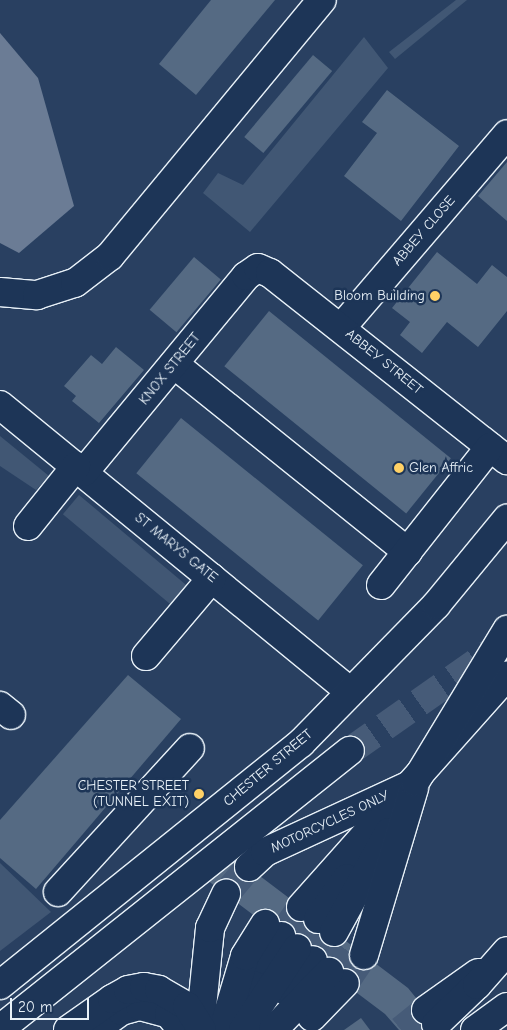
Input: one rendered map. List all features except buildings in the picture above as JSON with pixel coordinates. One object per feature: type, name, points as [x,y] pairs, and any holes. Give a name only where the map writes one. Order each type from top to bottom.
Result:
[{"type":"main road","points":[[0,292],[37,296],[75,283],[110,256],[322,0]]},
{"type":"main road","name":"ABBEY CLOSE","points":[[341,328],[507,134]]},
{"type":"main road","name":"ABBEY STREET","points":[[258,268],[270,273],[499,453]]},
{"type":"main road","name":"KNOX STREET","points":[[28,526],[174,364],[246,276],[258,268]]},
{"type":"main road","points":[[174,364],[408,552]]},
{"type":"main road","name":"ST MARYS GATE","points":[[0,405],[351,692]]},
{"type":"main road","points":[[381,585],[408,552],[499,453]]},
{"type":"main road","name":"CHESTER STREET","points":[[0,985],[301,743],[436,605],[507,519]]},
{"type":"main road","points":[[146,656],[212,578]]},
{"type":"main road","points":[[326,925],[507,630]]},
{"type":"main road","points":[[326,925],[415,782],[507,676]]},
{"type":"main road","points":[[58,892],[190,748]]},
{"type":"main road","points":[[0,1029],[350,751]]},
{"type":"main road","points":[[326,925],[415,782]]},
{"type":"main road","name":"MOTORCYCLES ONLY","points":[[249,867],[265,852],[415,782]]},
{"type":"main road","points":[[202,1029],[210,928],[226,894]]},
{"type":"main road","points":[[431,1017],[506,953]]},
{"type":"main road","points":[[202,1029],[245,956],[305,954]]},
{"type":"main road","points":[[233,1030],[264,960],[305,954]]},
{"type":"main road","points":[[243,1030],[305,954]]},
{"type":"main road","points":[[256,1030],[305,954]]},
{"type":"main road","points":[[273,1030],[305,954]]},
{"type":"main road","points":[[295,1030],[305,954]]},
{"type":"main road","points":[[68,1030],[112,999],[128,990],[144,987],[174,996],[187,1006],[202,1029]]},
{"type":"main road","points":[[95,1030],[121,1011],[140,1006],[169,1014],[202,1029]]},
{"type":"main road","points":[[475,1030],[507,1006]]},
{"type":"shaded area","points":[[456,0],[467,0],[395,59],[389,52]]},
{"type":"shaded area","points":[[0,33],[38,78],[74,206],[19,253],[0,243]]},
{"type":"shaded area","points":[[364,37],[388,68],[250,232],[203,193],[218,173],[243,185]]},
{"type":"shaded area","points":[[0,436],[49,476],[36,490],[0,466]]},
{"type":"shaded area","points":[[79,495],[189,587],[172,606],[63,514]]},
{"type":"shaded area","points":[[0,863],[51,912],[0,951]]},
{"type":"tunnel","points":[[350,751],[498,647]]},
{"type":"tunnel","points":[[226,894],[249,867]]},
{"type":"tunnel","points":[[281,936],[301,907]]},
{"type":"tunnel","points":[[297,948],[318,919]]},
{"type":"tunnel","points":[[313,960],[334,932]]},
{"type":"tunnel","points":[[329,972],[350,944]]},
{"type":"tunnel","points":[[345,983],[364,955]]},
{"type":"tunnel","points":[[401,1030],[426,1010]]},
{"type":"place","name":"Bloom Building","points":[[435,296]]},
{"type":"place","name":"Glen Affric","points":[[399,468]]},
{"type":"place","name":"CHESTER STREET (TUNNEL EXIT)","points":[[199,794]]}]
